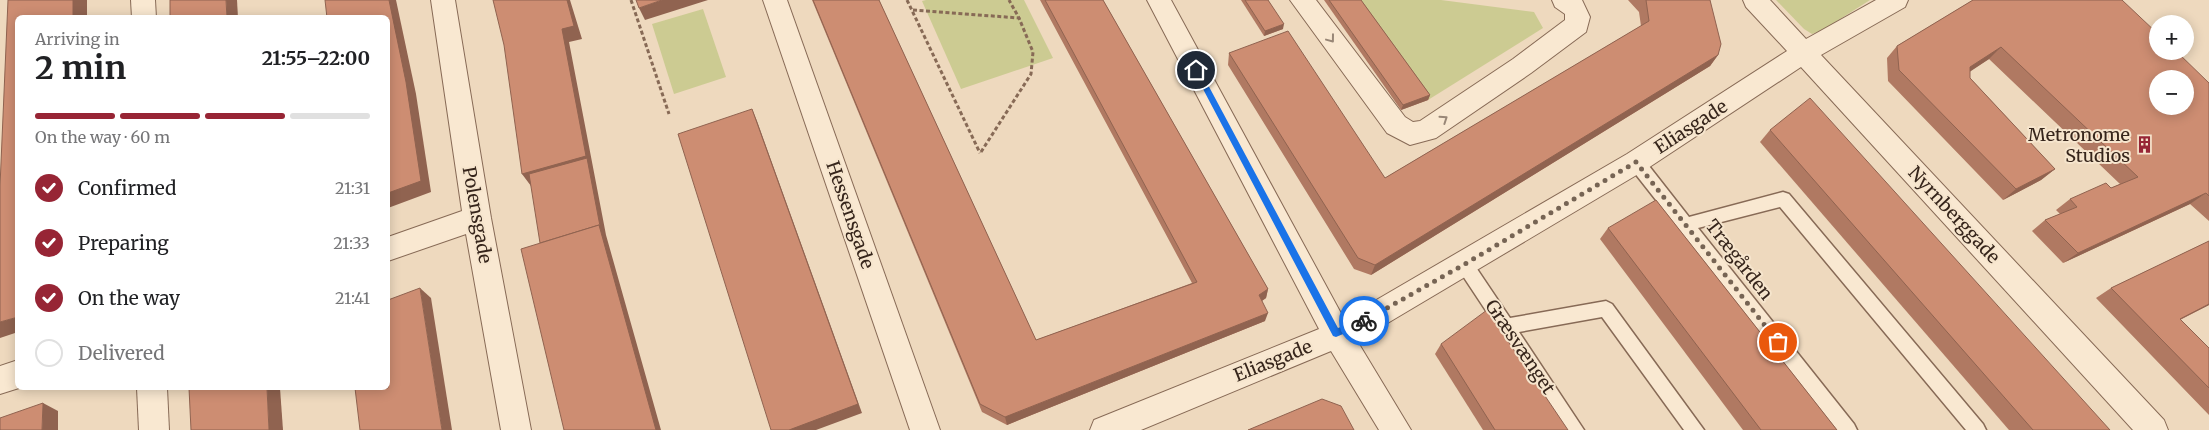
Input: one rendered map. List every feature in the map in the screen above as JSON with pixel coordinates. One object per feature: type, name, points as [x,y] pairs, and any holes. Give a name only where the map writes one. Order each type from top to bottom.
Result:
[{"type":"street","points":[[143,0],[144,15]]},
{"type":"street","name":"Polensgade","points":[[443,0],[477,218],[516,430]]},
{"type":"street","name":"Hessensgade","points":[[775,0],[925,430]]},
{"type":"street","points":[[1159,0],[1336,333],[1396,430]]},
{"type":"street","points":[[1302,0],[1396,126],[1410,134],[1427,130],[1522,66],[1577,25],[1579,18],[1577,12],[1571,3],[1564,0]]},
{"type":"street","name":"Nyrnberggade","points":[[1755,0],[2152,430]]},
{"type":"street","name":"Eliasgade","points":[[1105,430],[1323,341],[1336,333],[1376,316],[1636,162],[1804,53],[1896,0]]},
{"type":"street","points":[[390,247],[477,218]]},
{"type":"street","points":[[0,380],[15,375]]},
{"type":"street","points":[[152,390],[154,430]]},
{"type":"lane","name":"Trægården","points":[[1636,162],[1848,430]]},
{"type":"lane","points":[[1685,225],[1783,199],[1977,430]]},
{"type":"lane","name":"Græsvænget","points":[[1465,264],[1576,430]]},
{"type":"lane","points":[[1506,326],[1606,310],[1695,430]]},
{"type":"path","points":[[631,0],[669,114]]},
{"type":"path","points":[[907,0],[980,153],[1031,74],[1034,52],[1010,0]]},
{"type":"path","points":[[912,10],[1019,18]]},
{"type":"shaded area","points":[[1024,0],[1053,58],[961,89],[922,1]]},
{"type":"shaded area","points":[[1356,0],[1441,0],[1534,12],[1543,28],[1428,100]]},
{"type":"shaded area","points":[[1776,0],[1870,0],[1823,30],[1812,34],[1804,29]]},
{"type":"shaded area","points":[[703,9],[726,77],[674,94],[652,24]]},
{"type":"building","points":[[8,0],[73,0],[73,15],[15,15],[15,318],[0,322],[0,186]]},
{"type":"building","points":[[170,0],[226,0],[227,15],[170,15]]},
{"type":"building","points":[[325,0],[389,0],[406,82],[421,181],[390,192],[390,15],[327,15]]},
{"type":"building","points":[[493,0],[567,0],[574,26],[562,29],[586,156],[522,174],[504,45]]},
{"type":"building","points":[[636,0],[662,0],[639,8]]},
{"type":"building","points":[[813,0],[879,0],[1036,340],[1197,282],[1045,0],[1103,0],[1268,289],[1259,295],[1268,313],[1005,417],[980,404]]},
{"type":"building","points":[[1245,0],[1268,0],[1284,24],[1265,31]]},
{"type":"building","points":[[1329,0],[1361,0],[1430,95],[1403,105]]},
{"type":"building","points":[[1646,0],[1710,0],[1721,44],[1718,55],[1375,265],[1358,258],[1229,53],[1288,31],[1385,178],[1649,21]]},
{"type":"building","name":"Metronome Studios","points":[[1973,0],[2122,0],[2149,26],[2149,60],[2185,60],[2209,83],[2209,196],[2206,193],[2078,253],[2045,220],[2077,207],[2070,199],[2106,183],[2111,188],[2138,177],[2001,47],[1970,67],[1970,78],[2055,169],[2016,189],[1899,70],[1897,46]]},
{"type":"building","points":[[1810,98],[2110,430],[2033,430],[1770,130]]},
{"type":"building","points":[[752,109],[858,404],[789,430],[771,430],[678,134]]},
{"type":"building","points":[[587,158],[600,226],[540,243],[529,174]]},
{"type":"building","points":[[1656,200],[1837,430],[1761,430],[1608,228]]},
{"type":"building","points":[[599,225],[656,430],[564,430],[521,249]]},
{"type":"building","points":[[2209,241],[2209,304],[2180,319],[2209,348],[2209,388],[2111,288]]},
{"type":"building","points":[[420,288],[442,430],[360,430],[355,390],[390,390],[390,299]]},
{"type":"building","points":[[1487,310],[1568,430],[1495,430],[1441,344]]},
{"type":"building","points":[[189,390],[267,390],[269,430],[191,430]]},
{"type":"building","points":[[1322,399],[1341,406],[1354,430],[1248,430]]},
{"type":"building","points":[[43,403],[42,430],[0,430],[0,418]]},
{"type":"way so far","points":[[1364,321],[1376,316],[1465,264],[1636,162],[1778,342]]},
{"type":"place","name":"Metronome Studios","points":[[2144,145]]},
{"type":"route","points":[[1196,70],[1336,333],[1364,321]]}]
